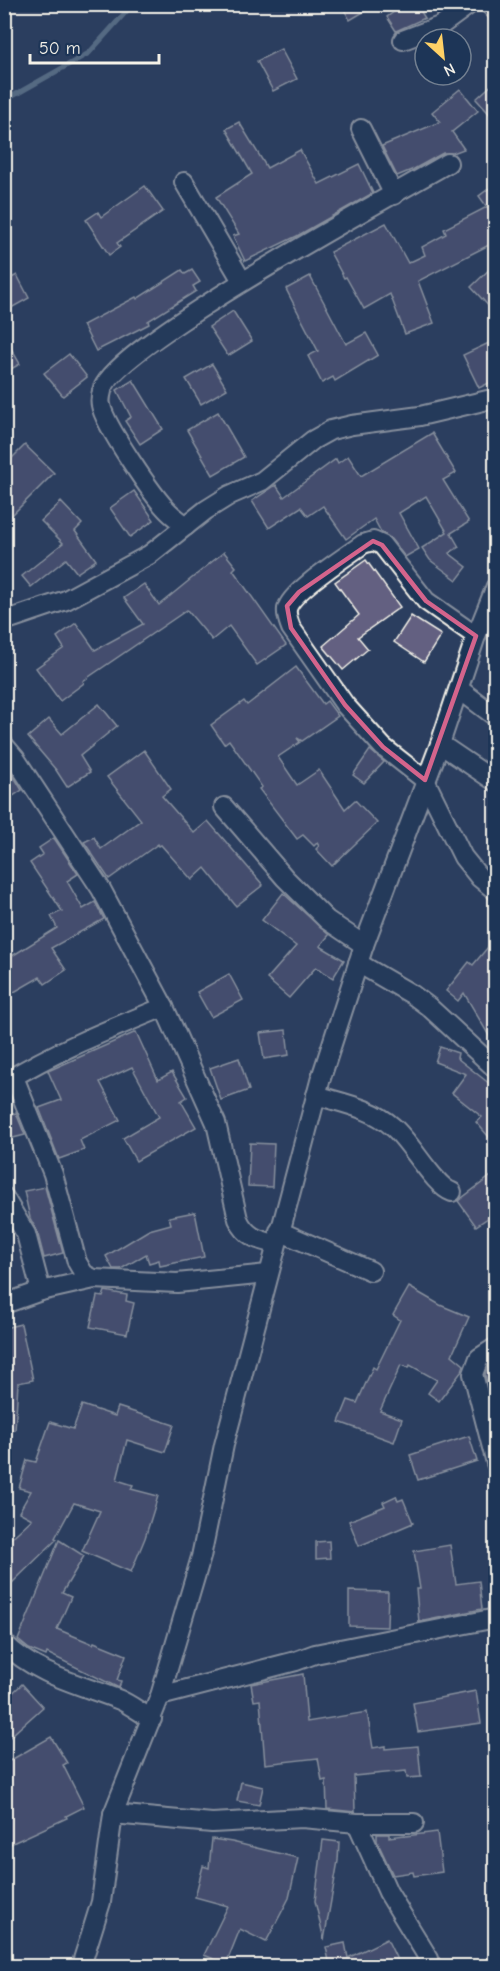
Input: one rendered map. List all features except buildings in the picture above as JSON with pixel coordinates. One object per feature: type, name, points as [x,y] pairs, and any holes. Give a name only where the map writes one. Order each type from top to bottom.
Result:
[{"type":"street","points":[[403,40],[440,26],[470,4]]},
{"type":"street","points":[[489,4],[495,10]]},
{"type":"street","points":[[361,129],[394,195]]},
{"type":"street","points":[[186,526],[167,511],[141,476],[107,421],[101,405],[106,380],[138,351],[242,281],[448,164]]},
{"type":"street","points":[[184,182],[242,281]]},
{"type":"street","points":[[4,621],[66,600],[149,555],[206,510],[230,495],[262,481],[313,440],[332,430],[420,416],[495,398]]},
{"type":"street","points":[[476,636],[426,601],[382,545],[373,541],[363,544],[299,591],[287,606],[286,614],[291,628],[345,705],[383,747],[425,780],[463,857],[480,878],[495,891]]},
{"type":"street","points":[[81,1966],[101,1902],[113,1814],[160,1696],[201,1557],[224,1445],[316,1095],[364,945],[440,744],[495,586]]},
{"type":"street","points":[[459,688],[495,717]]},
{"type":"street","points":[[440,744],[495,782]]},
{"type":"street","points":[[4,745],[15,758],[101,889],[164,1007],[216,1123],[238,1219],[243,1229],[256,1240],[278,1238],[371,1271]]},
{"type":"street","points":[[224,807],[285,878],[327,920],[364,945]]},
{"type":"street","points":[[358,963],[429,1007],[495,1069]]},
{"type":"street","points":[[94,1279],[84,1274],[77,1262],[53,1174],[9,1079],[102,1032],[164,1007]]},
{"type":"street","points":[[316,1095],[377,1115],[394,1128],[419,1155],[440,1184],[452,1192]]},
{"type":"street","points":[[4,1197],[26,1234],[41,1291]]},
{"type":"street","points":[[4,1304],[41,1291],[94,1279],[177,1283],[268,1274]]},
{"type":"street","points":[[495,1347],[480,1358],[473,1374],[495,1462]]},
{"type":"street","points":[[160,1696],[315,1654],[495,1618]]},
{"type":"street","points":[[4,1643],[42,1670],[70,1683],[122,1701],[152,1719]]},
{"type":"street","points":[[113,1814],[212,1823],[303,1818],[357,1823],[414,1823]]},
{"type":"street","points":[[357,1823],[388,1892],[431,1966]]},
{"type":"highlighted area","points":[[373,541],[382,545],[426,601],[476,636],[425,780],[383,747],[345,705],[291,628],[287,606],[299,592]]},
{"type":"waterway","points":[[4,101],[89,53],[133,4]]}]
